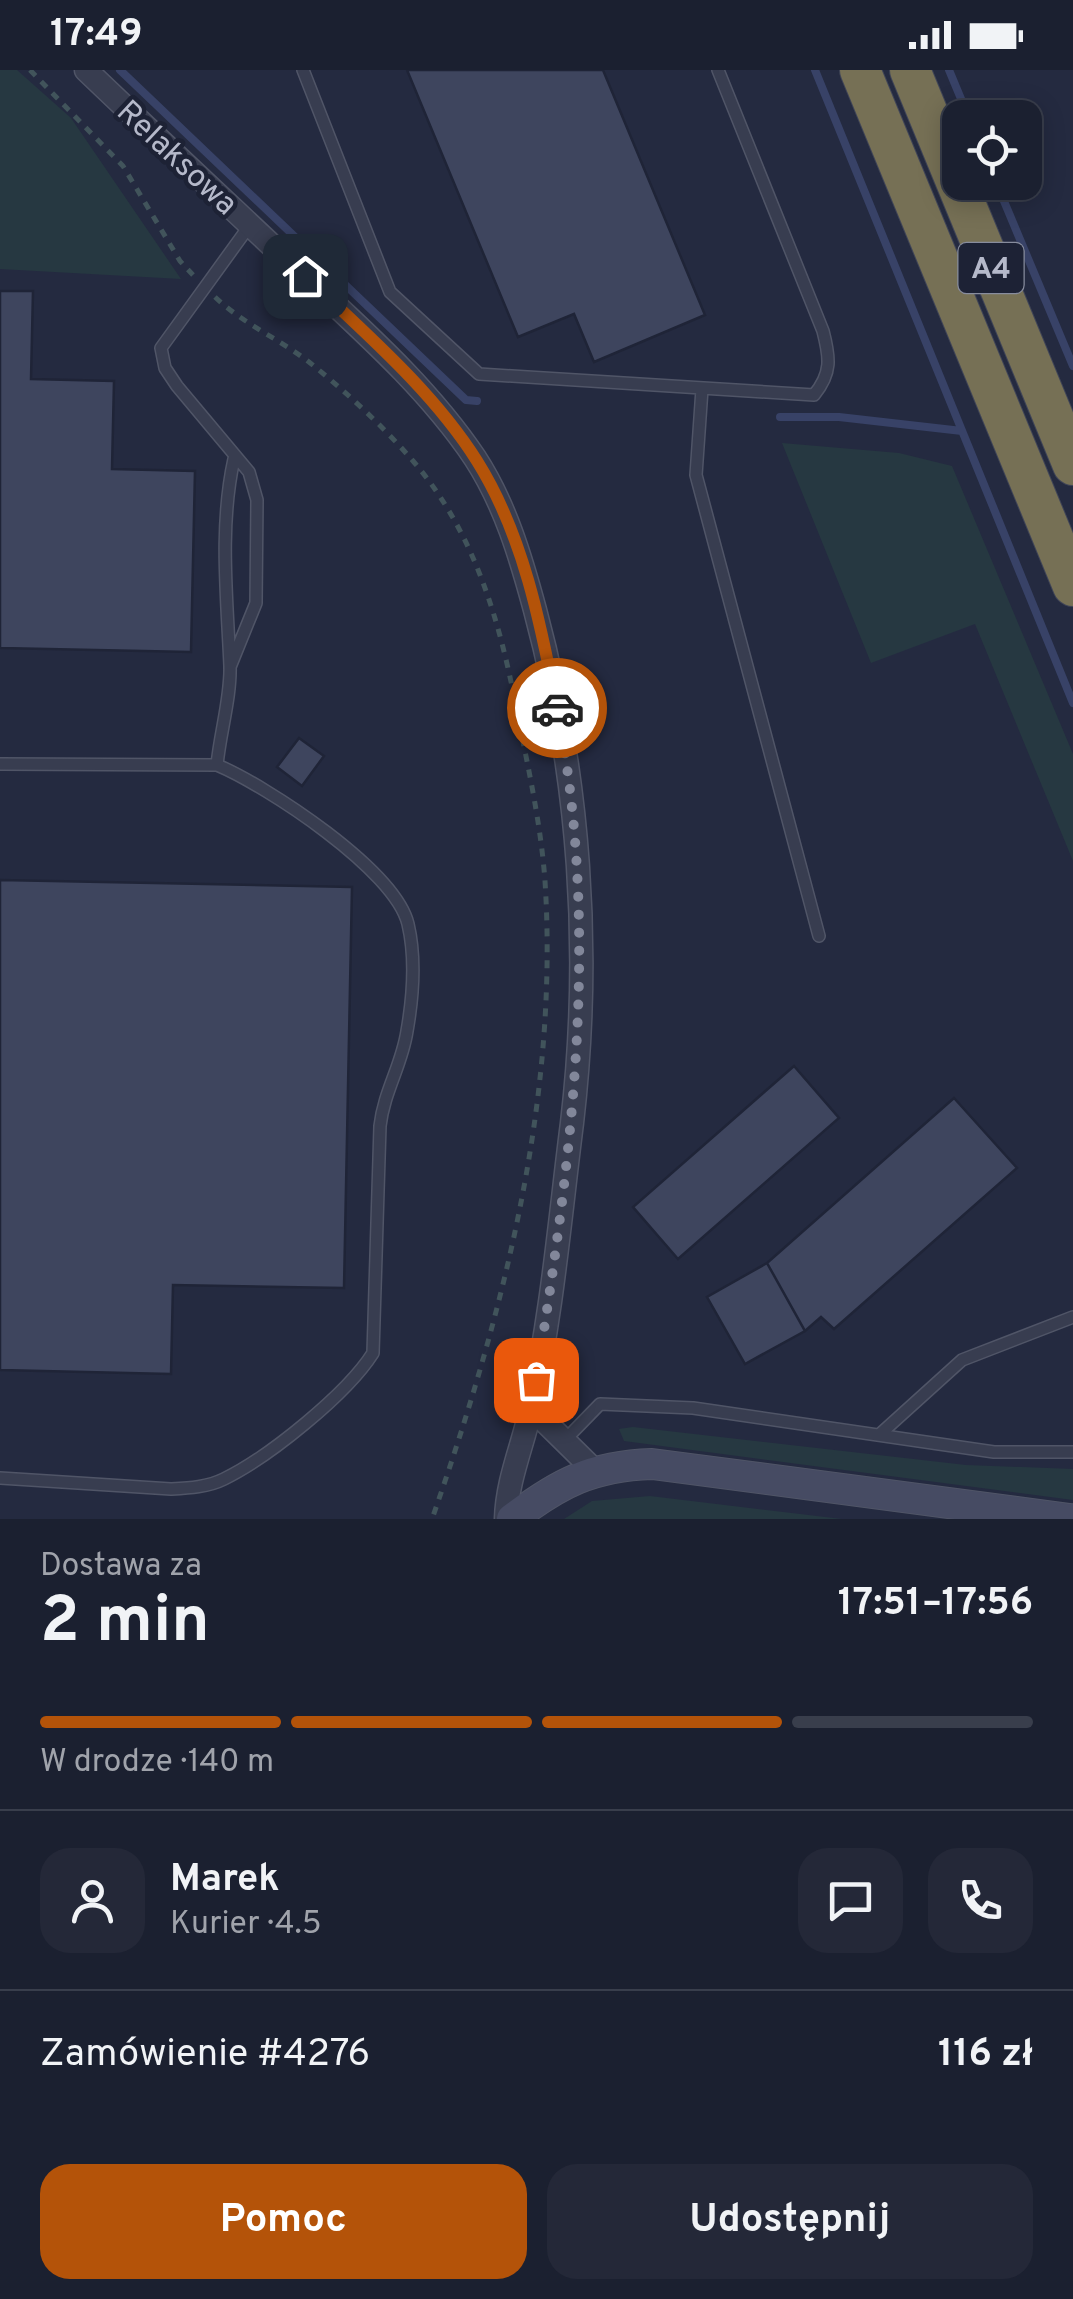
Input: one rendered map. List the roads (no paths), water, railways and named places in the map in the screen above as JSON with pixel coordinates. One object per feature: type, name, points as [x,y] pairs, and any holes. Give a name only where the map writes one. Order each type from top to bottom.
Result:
[{"type":"highway","name":"A4","points":[[860,70],[1073,586]]},
{"type":"highway","name":"A4","points":[[910,70],[1073,466]]},
{"type":"main road","points":[[509,1519],[556,1488],[594,1470],[652,1464],[714,1469],[1070,1519]]},
{"type":"street","name":"Relaksowa","points":[[86,70],[430,400],[478,463],[521,560],[546,652],[566,751],[577,850],[582,986],[572,1118],[531,1408],[506,1494],[509,1519]]},
{"type":"street","points":[[531,1408],[594,1470]]},
{"type":"lane","points":[[303,70],[390,292],[480,374],[814,395],[828,379],[830,358],[824,331],[718,70]]},
{"type":"lane","points":[[230,666],[256,603],[256,500],[249,472],[177,386],[165,368],[161,348],[250,225]]},
{"type":"lane","points":[[702,389],[696,475],[819,936]]},
{"type":"lane","points":[[217,765],[230,666],[224,574],[228,485],[234,458]]},
{"type":"lane","points":[[0,764],[217,765],[255,780],[393,890],[408,922],[413,972],[402,1057],[384,1096],[380,1126],[373,1353],[360,1374],[315,1414],[224,1479],[198,1488],[0,1478]]},
{"type":"lane","points":[[879,1434],[962,1360],[1073,1317]]},
{"type":"lane","points":[[563,1442],[600,1404],[693,1408],[994,1452],[1073,1452]]},
{"type":"waterway","points":[[120,70],[466,400],[477,401]]},
{"type":"waterway","points":[[815,70],[1073,703]]},
{"type":"waterway","points":[[949,70],[962,100]]},
{"type":"waterway","points":[[1004,200],[1073,366]]},
{"type":"waterway","points":[[780,417],[839,417],[962,431]]}]
